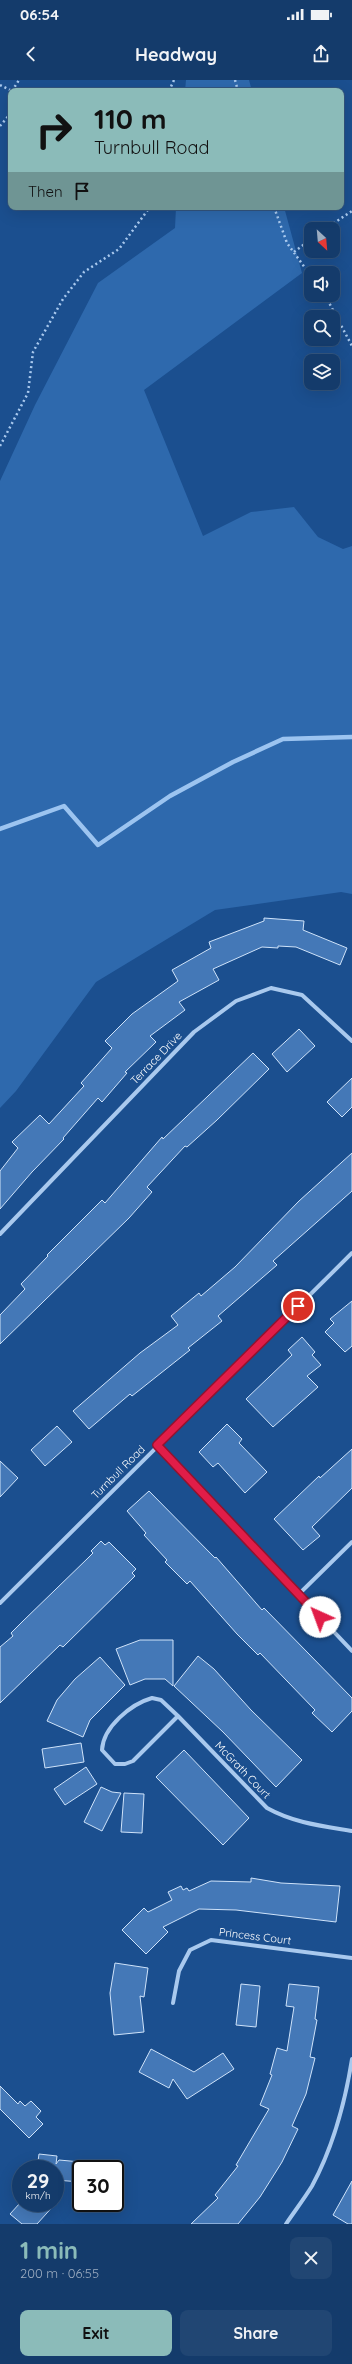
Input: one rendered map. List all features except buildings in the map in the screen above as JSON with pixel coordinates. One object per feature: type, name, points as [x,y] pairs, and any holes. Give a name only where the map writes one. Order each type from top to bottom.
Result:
[{"type":"street","name":"Terrace Drive","points":[[0,1234],[194,1032],[236,1001],[271,988],[302,995],[352,1041]]},
{"type":"street","name":"Turnbull Road","points":[[0,1604],[157,1445],[352,1253]]},
{"type":"street","points":[[157,1445],[352,1650]]},
{"type":"street","points":[[299,1594],[352,1542]]},
{"type":"street","name":"McGrath Court","points":[[178,1716],[133,1761],[125,1764],[115,1764],[102,1750],[102,1742],[107,1733],[131,1707],[142,1700],[152,1698],[161,1700],[178,1716],[267,1808],[283,1817],[302,1823],[352,1831]]},
{"type":"street","name":"Princess Court","points":[[173,2003],[180,1971],[190,1950],[211,1940],[352,1958]]},
{"type":"street","points":[[286,2224],[312,2187],[337,2129],[348,2086],[352,2059]]},
{"type":"path","points":[[0,126],[8,117]]},
{"type":"path","points":[[0,446],[28,393],[34,352],[63,299],[84,272],[119,249],[148,210]]},
{"type":"path","points":[[275,210],[287,243],[304,266]]},
{"type":"path","points":[[335,222],[352,211]]},
{"type":"path","points":[[294,252],[304,244]]},
{"type":"path","points":[[329,302],[352,346]]},
{"type":"shaded area","points":[[186,80],[249,80],[251,88],[185,88]]},
{"type":"shaded area","points":[[176,210],[285,210],[302,273],[144,390],[203,536],[251,512],[294,507],[318,537],[343,549],[352,546],[352,894],[341,892],[215,910],[96,982],[16,1091],[0,1108],[0,481],[35,405],[98,283],[175,228]]},
{"type":"waterway","points":[[0,829],[64,806],[98,845],[170,796],[233,762],[283,739],[352,737]]},
{"type":"route","points":[[298,1306],[157,1445],[320,1617]]}]
